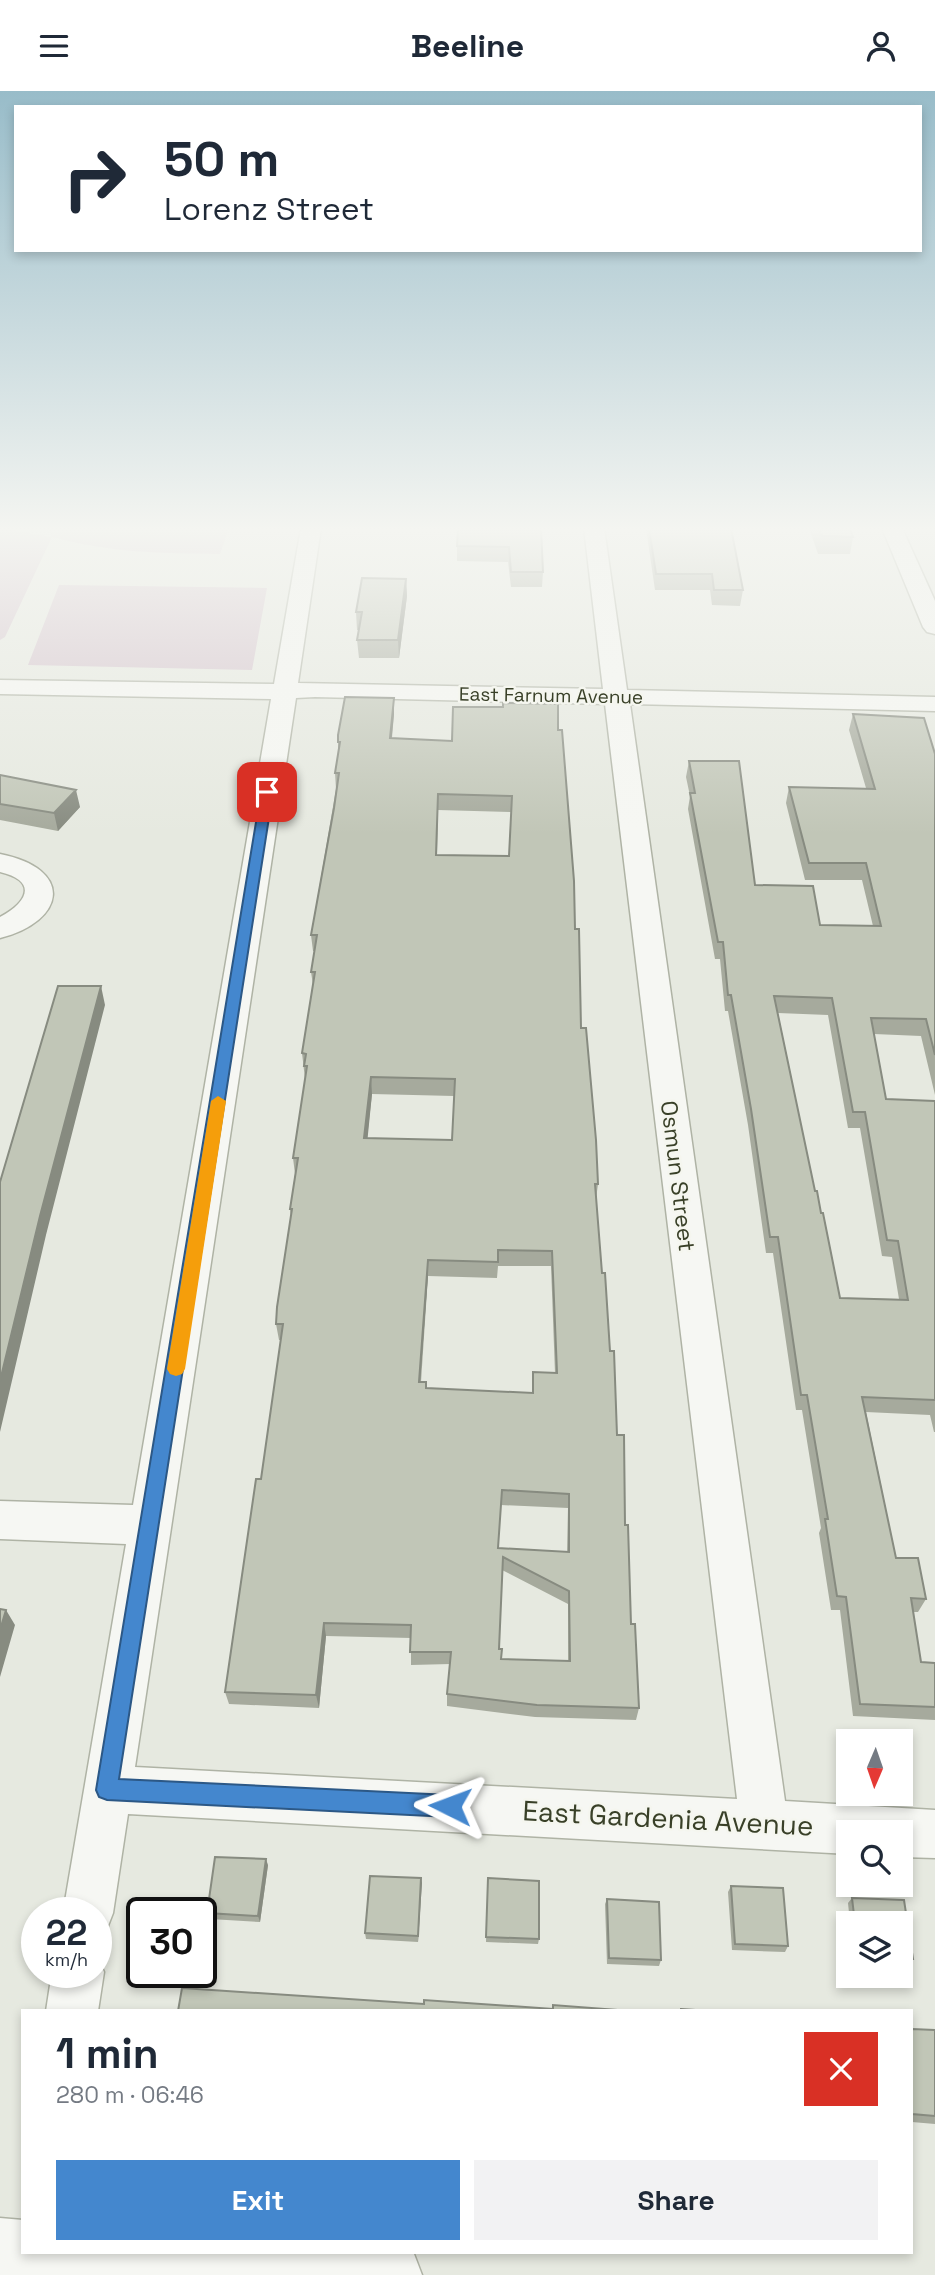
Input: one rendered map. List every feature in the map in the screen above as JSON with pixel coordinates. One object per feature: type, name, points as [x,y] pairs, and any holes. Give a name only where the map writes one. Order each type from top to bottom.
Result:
[{"type":"street","points":[[90,1897],[293,630]]},
{"type":"street","name":"Osmun Street","points":[[607,630],[764,1824]]},
{"type":"street","name":"East Farnum Avenue","points":[[0,687],[935,704]]},
{"type":"street","points":[[0,863],[29,871],[39,886],[39,897],[34,907],[23,917],[0,929]]},
{"type":"street","points":[[0,1520],[150,1525]]},
{"type":"street","name":"East Gardenia Avenue","points":[[107,1790],[935,1834]]},
{"type":"street","points":[[72,2009],[76,1988]]},
{"type":"street","points":[[0,2247],[21,2249]]},
{"type":"street","points":[[36,2275],[38,2254]]},
{"type":"street","points":[[90,2254],[393,2275]]},
{"type":"shaded area","points":[[0,630],[8,630],[5,637],[0,640]]},
{"type":"shaded area","points":[[42,630],[259,630],[252,670],[28,665]]},
{"type":"building","points":[[359,630],[399,630],[398,640],[357,640]]},
{"type":"building","points":[[345,697],[394,698],[390,738],[452,741],[453,707],[503,707],[503,703],[558,704],[558,730],[562,730],[574,881],[575,929],[579,929],[581,1028],[586,1028],[596,1140],[598,1184],[595,1184],[602,1273],[605,1273],[610,1351],[614,1351],[617,1435],[624,1435],[625,1525],[628,1525],[631,1624],[635,1624],[639,1708],[537,1705],[447,1694],[451,1652],[410,1652],[411,1625],[324,1623],[316,1695],[225,1692],[256,1479],[261,1479],[283,1324],[276,1324],[277,1307],[292,1209],[298,1158],[293,1158],[307,1066],[304,1066],[306,1054],[302,1053],[315,972],[311,972],[317,935],[311,935],[339,773],[335,773],[340,742],[338,735]],"holes":[[[438,794],[512,796],[509,856],[436,855]],[[371,1077],[455,1079],[452,1140],[364,1138]],[[498,1250],[552,1251],[557,1373],[533,1372],[533,1393],[426,1388],[426,1382],[419,1382],[428,1260],[498,1262]],[[502,1490],[569,1494],[569,1552],[498,1548]],[[503,1557],[569,1591],[570,1661],[501,1659],[502,1649],[499,1649]]]},
{"type":"building","points":[[853,714],[924,718],[935,754],[935,1055],[926,1019],[871,1018],[886,1099],[935,1101],[935,1400],[862,1397],[896,1558],[918,1558],[926,1599],[911,1598],[921,1662],[935,1663],[935,1707],[860,1704],[846,1597],[837,1596],[825,1519],[828,1519],[807,1395],[801,1395],[778,1237],[770,1237],[751,1109],[731,995],[728,995],[723,942],[718,942],[690,793],[695,793],[689,761],[739,761],[755,885],[813,886],[820,925],[881,926],[866,863],[809,863],[789,787],[875,789]],"holes":[[[774,996],[832,998],[853,1112],[865,1112],[887,1240],[898,1241],[908,1300],[840,1298]]]},
{"type":"building","points":[[0,775],[76,790],[54,813],[0,804]]},
{"type":"building","points":[[58,986],[101,986],[40,1216],[0,1381],[0,1182]]},
{"type":"building","points":[[0,1609],[6,1610],[0,1630]]},
{"type":"building","points":[[215,1857],[266,1859],[258,1916],[217,1914],[217,1897],[209,1897]]},
{"type":"building","points":[[370,1876],[421,1878],[418,1936],[365,1933]]},
{"type":"building","points":[[488,1878],[539,1881],[539,1939],[486,1937]]},
{"type":"building","points":[[731,1886],[783,1888],[788,1946],[735,1944]]},
{"type":"building","points":[[852,1898],[904,1900],[906,1911],[854,1911]]},
{"type":"building","points":[[607,1899],[659,1902],[661,1960],[609,1958]]},
{"type":"building","points":[[182,1988],[424,2004],[424,2000],[553,2009],[178,2009]]},
{"type":"building","points":[[553,2005],[605,2009],[553,2009]]},
{"type":"building","points":[[913,2029],[935,2030],[935,2116],[913,2114]]},
{"type":"slow traffic","points":[[176,1369],[218,1101]]},
{"type":"route","points":[[267,792],[107,1790],[450,1806]]}]
